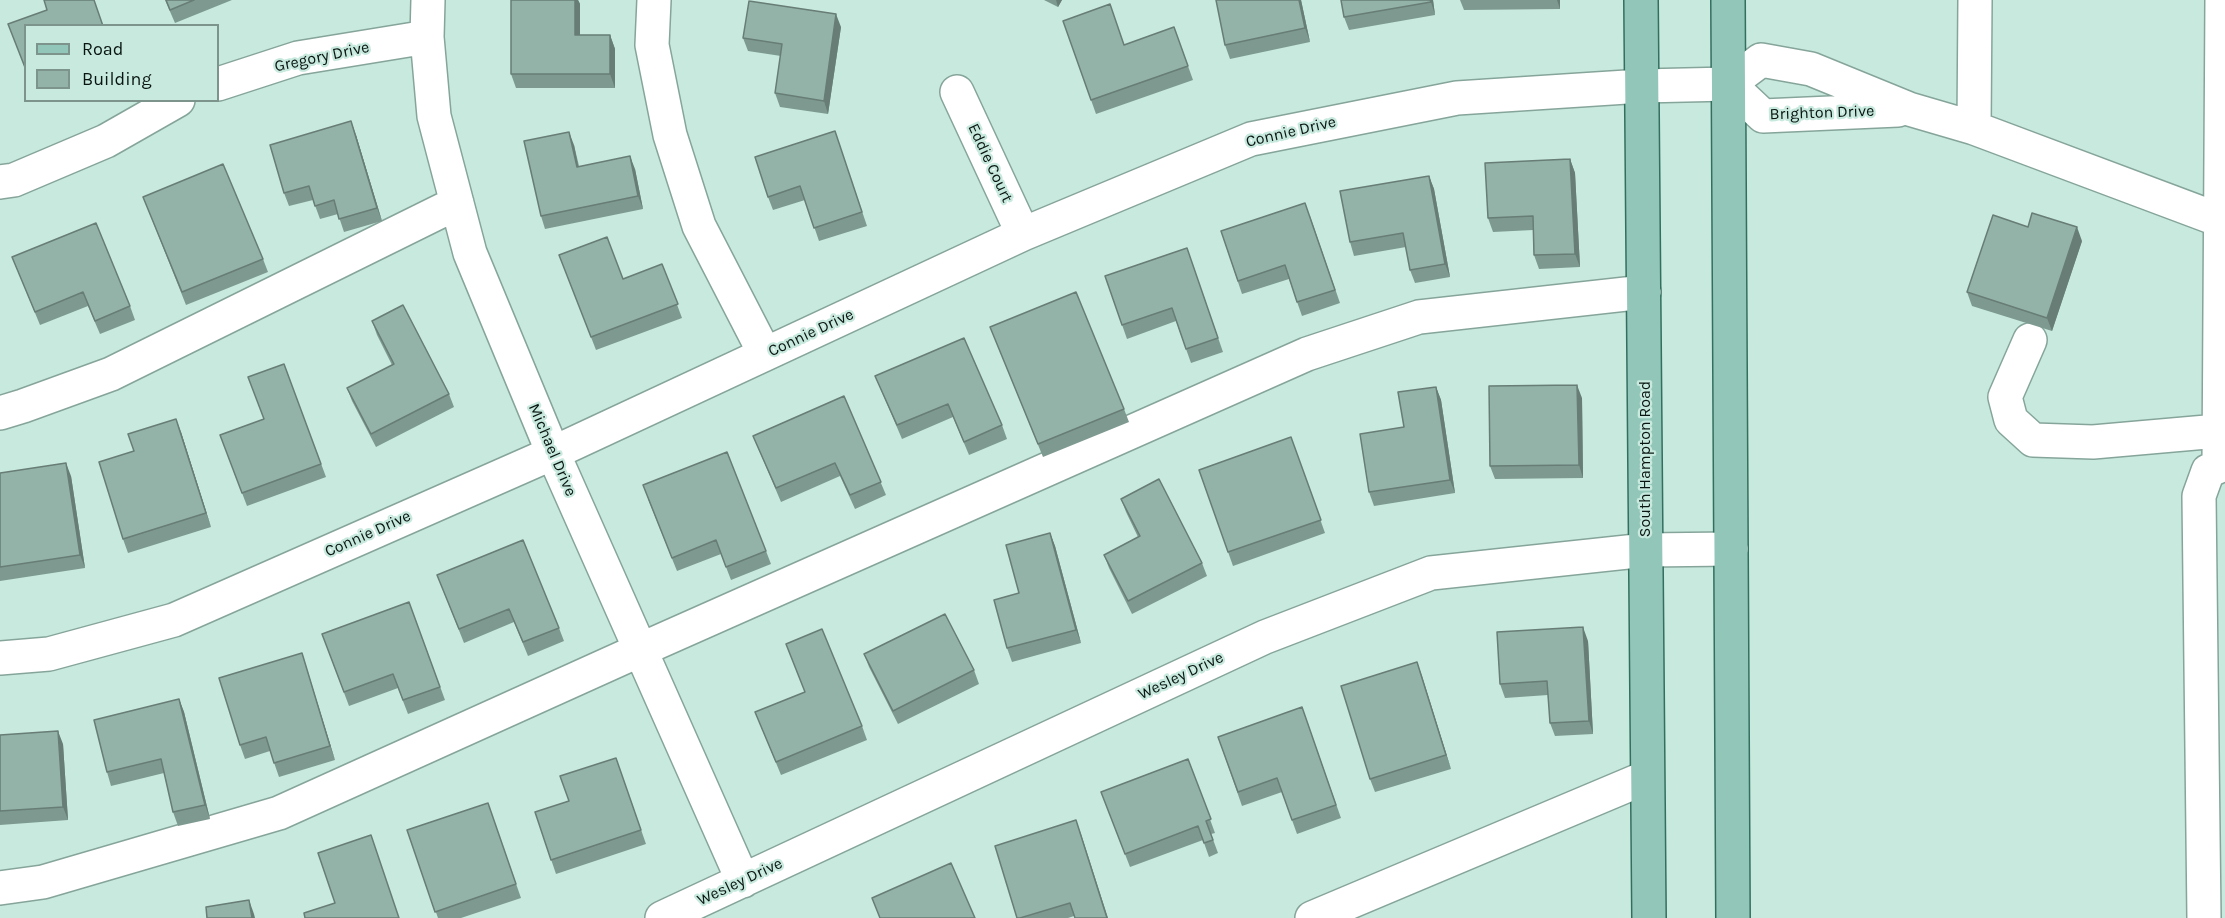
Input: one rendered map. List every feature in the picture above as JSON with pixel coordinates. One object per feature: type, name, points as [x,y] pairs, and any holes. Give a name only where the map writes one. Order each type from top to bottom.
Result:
[{"type":"main road","name":"South Hampton Road","points":[[1641,0],[1649,918]]},
{"type":"main road","points":[[1728,0],[1733,918]]},
{"type":"street","name":"Michael Drive","points":[[428,0],[427,37],[434,116],[470,253],[552,453],[743,881]]},
{"type":"street","points":[[654,0],[652,45],[670,135],[699,226],[765,354]]},
{"type":"street","points":[[1974,128],[1975,0]]},
{"type":"street","points":[[2204,918],[2199,496],[2208,471],[2222,465],[2218,431],[2223,222],[2222,0]]},
{"type":"street","name":"Gregory Drive","points":[[219,84],[298,58],[427,37]]},
{"type":"street","name":"Brighton Drive","points":[[1909,109],[1763,116],[1729,84],[1761,60],[1811,69],[1909,109],[1974,128],[2223,222]]},
{"type":"street","name":"Connie Drive","points":[[0,658],[49,654],[174,620],[552,453],[1023,234],[1251,139],[1457,98],[1642,86],[1729,84]]},
{"type":"street","name":"Eddie Court","points":[[957,92],[1023,234]]},
{"type":"street","points":[[0,182],[14,180],[106,141],[174,102]]},
{"type":"street","points":[[0,413],[111,374],[457,203]]},
{"type":"street","points":[[0,888],[43,882],[279,813],[1306,354],[1419,317],[1644,292]]},
{"type":"street","points":[[2030,340],[2005,398],[2011,420],[2033,440],[2093,442],[2218,431]]},
{"type":"street","name":"Wesley Drive","points":[[662,918],[1265,637],[1431,573],[1646,550],[1731,549]]},
{"type":"street","points":[[1312,918],[1647,777]]},
{"type":"building","points":[[44,0],[94,0],[102,24],[24,24],[24,65],[8,24],[47,10]]},
{"type":"building","points":[[166,0],[194,0],[170,10]]},
{"type":"building","points":[[511,0],[575,0],[575,35],[610,35],[610,74],[511,74]]},
{"type":"building","points":[[1216,0],[1299,0],[1305,28],[1225,45]]},
{"type":"building","points":[[1341,0],[1430,0],[1431,2],[1344,17]]},
{"type":"building","points":[[749,1],[836,14],[824,101],[775,93],[782,44],[743,38]]},
{"type":"building","points":[[1110,4],[1124,45],[1174,27],[1188,66],[1091,100],[1063,21]]},
{"type":"building","points":[[351,121],[377,208],[339,219],[334,200],[315,206],[309,186],[284,193],[270,145]]},
{"type":"building","points":[[835,131],[862,212],[814,228],[800,186],[768,197],[755,157]]},
{"type":"building","points":[[569,132],[577,167],[630,156],[638,196],[541,216],[524,141]]},
{"type":"building","points":[[1570,159],[1575,254],[1534,255],[1533,216],[1488,218],[1485,163]]},
{"type":"building","points":[[223,164],[263,259],[182,292],[143,197]]},
{"type":"building","points":[[1429,176],[1445,264],[1410,270],[1403,233],[1350,242],[1340,191]]},
{"type":"building","points":[[1305,203],[1335,290],[1297,302],[1285,265],[1238,281],[1221,231]]},
{"type":"building","points":[[2032,213],[2077,227],[2047,318],[1967,292],[1993,215],[2028,227]]},
{"type":"building","points":[[96,223],[130,306],[95,321],[83,292],[35,312],[12,257]]},
{"type":"building","points":[[607,237],[623,279],[662,264],[678,304],[591,337],[559,255]]},
{"type":"building","points":[[1187,248],[1218,338],[1186,349],[1172,308],[1122,325],[1105,276]]},
{"type":"building","points":[[1076,292],[1124,409],[1038,444],[990,327]]},
{"type":"building","points":[[403,305],[449,394],[371,434],[347,388],[394,364],[372,321]]},
{"type":"building","points":[[964,338],[1002,425],[964,442],[948,404],[897,425],[875,376]]},
{"type":"building","points":[[284,364],[321,464],[242,493],[220,435],[264,419],[248,377]]},
{"type":"building","points":[[1577,385],[1579,465],[1490,466],[1489,386]]},
{"type":"building","points":[[1436,387],[1450,480],[1369,492],[1360,434],[1404,427],[1398,392]]},
{"type":"building","points":[[844,396],[881,482],[850,495],[835,463],[776,488],[753,436]]},
{"type":"building","points":[[176,419],[206,513],[123,539],[99,462],[134,451],[128,434]]},
{"type":"building","points":[[1291,437],[1321,520],[1228,552],[1199,470]]},
{"type":"building","points":[[727,452],[766,551],[726,567],[716,540],[672,558],[643,485]]},
{"type":"building","points":[[66,463],[80,555],[0,567],[0,473]]},
{"type":"building","points":[[1159,479],[1202,563],[1128,601],[1104,555],[1140,536],[1121,499]]},
{"type":"building","points":[[1050,533],[1076,630],[1007,648],[994,600],[1019,593],[1006,545]]},
{"type":"building","points":[[523,540],[559,628],[523,642],[509,609],[459,629],[437,575]]},
{"type":"building","points":[[409,602],[440,687],[403,700],[393,674],[344,692],[322,634]]},
{"type":"building","points":[[945,614],[974,670],[893,711],[864,654]]},
{"type":"building","points":[[1583,627],[1589,721],[1550,723],[1547,681],[1500,684],[1497,632]]},
{"type":"building","points":[[822,629],[862,726],[776,762],[755,712],[805,692],[786,644]]},
{"type":"building","points":[[302,653],[330,746],[274,763],[266,737],[240,745],[219,678]]},
{"type":"building","points":[[1417,662],[1446,755],[1370,779],[1341,686]]},
{"type":"building","points":[[179,699],[205,805],[173,812],[161,759],[107,772],[94,720]]},
{"type":"building","points":[[1302,707],[1336,805],[1292,820],[1277,778],[1238,792],[1218,737]]},
{"type":"building","points":[[58,731],[63,807],[0,811],[0,735]]},
{"type":"building","points":[[616,758],[641,830],[551,860],[535,812],[569,801],[560,776]]},
{"type":"building","points":[[1188,759],[1211,819],[1206,821],[1213,840],[1204,843],[1198,826],[1125,854],[1101,792]]},
{"type":"building","points":[[488,803],[516,884],[435,912],[407,830]]},
{"type":"building","points":[[1076,820],[1107,918],[1075,918],[1070,903],[1017,918],[995,846]]},
{"type":"building","points":[[371,835],[399,918],[305,918],[304,913],[335,903],[318,853]]},
{"type":"building","points":[[951,863],[975,918],[880,918],[872,898]]},
{"type":"building","points":[[249,900],[252,918],[207,918],[206,907]]}]
